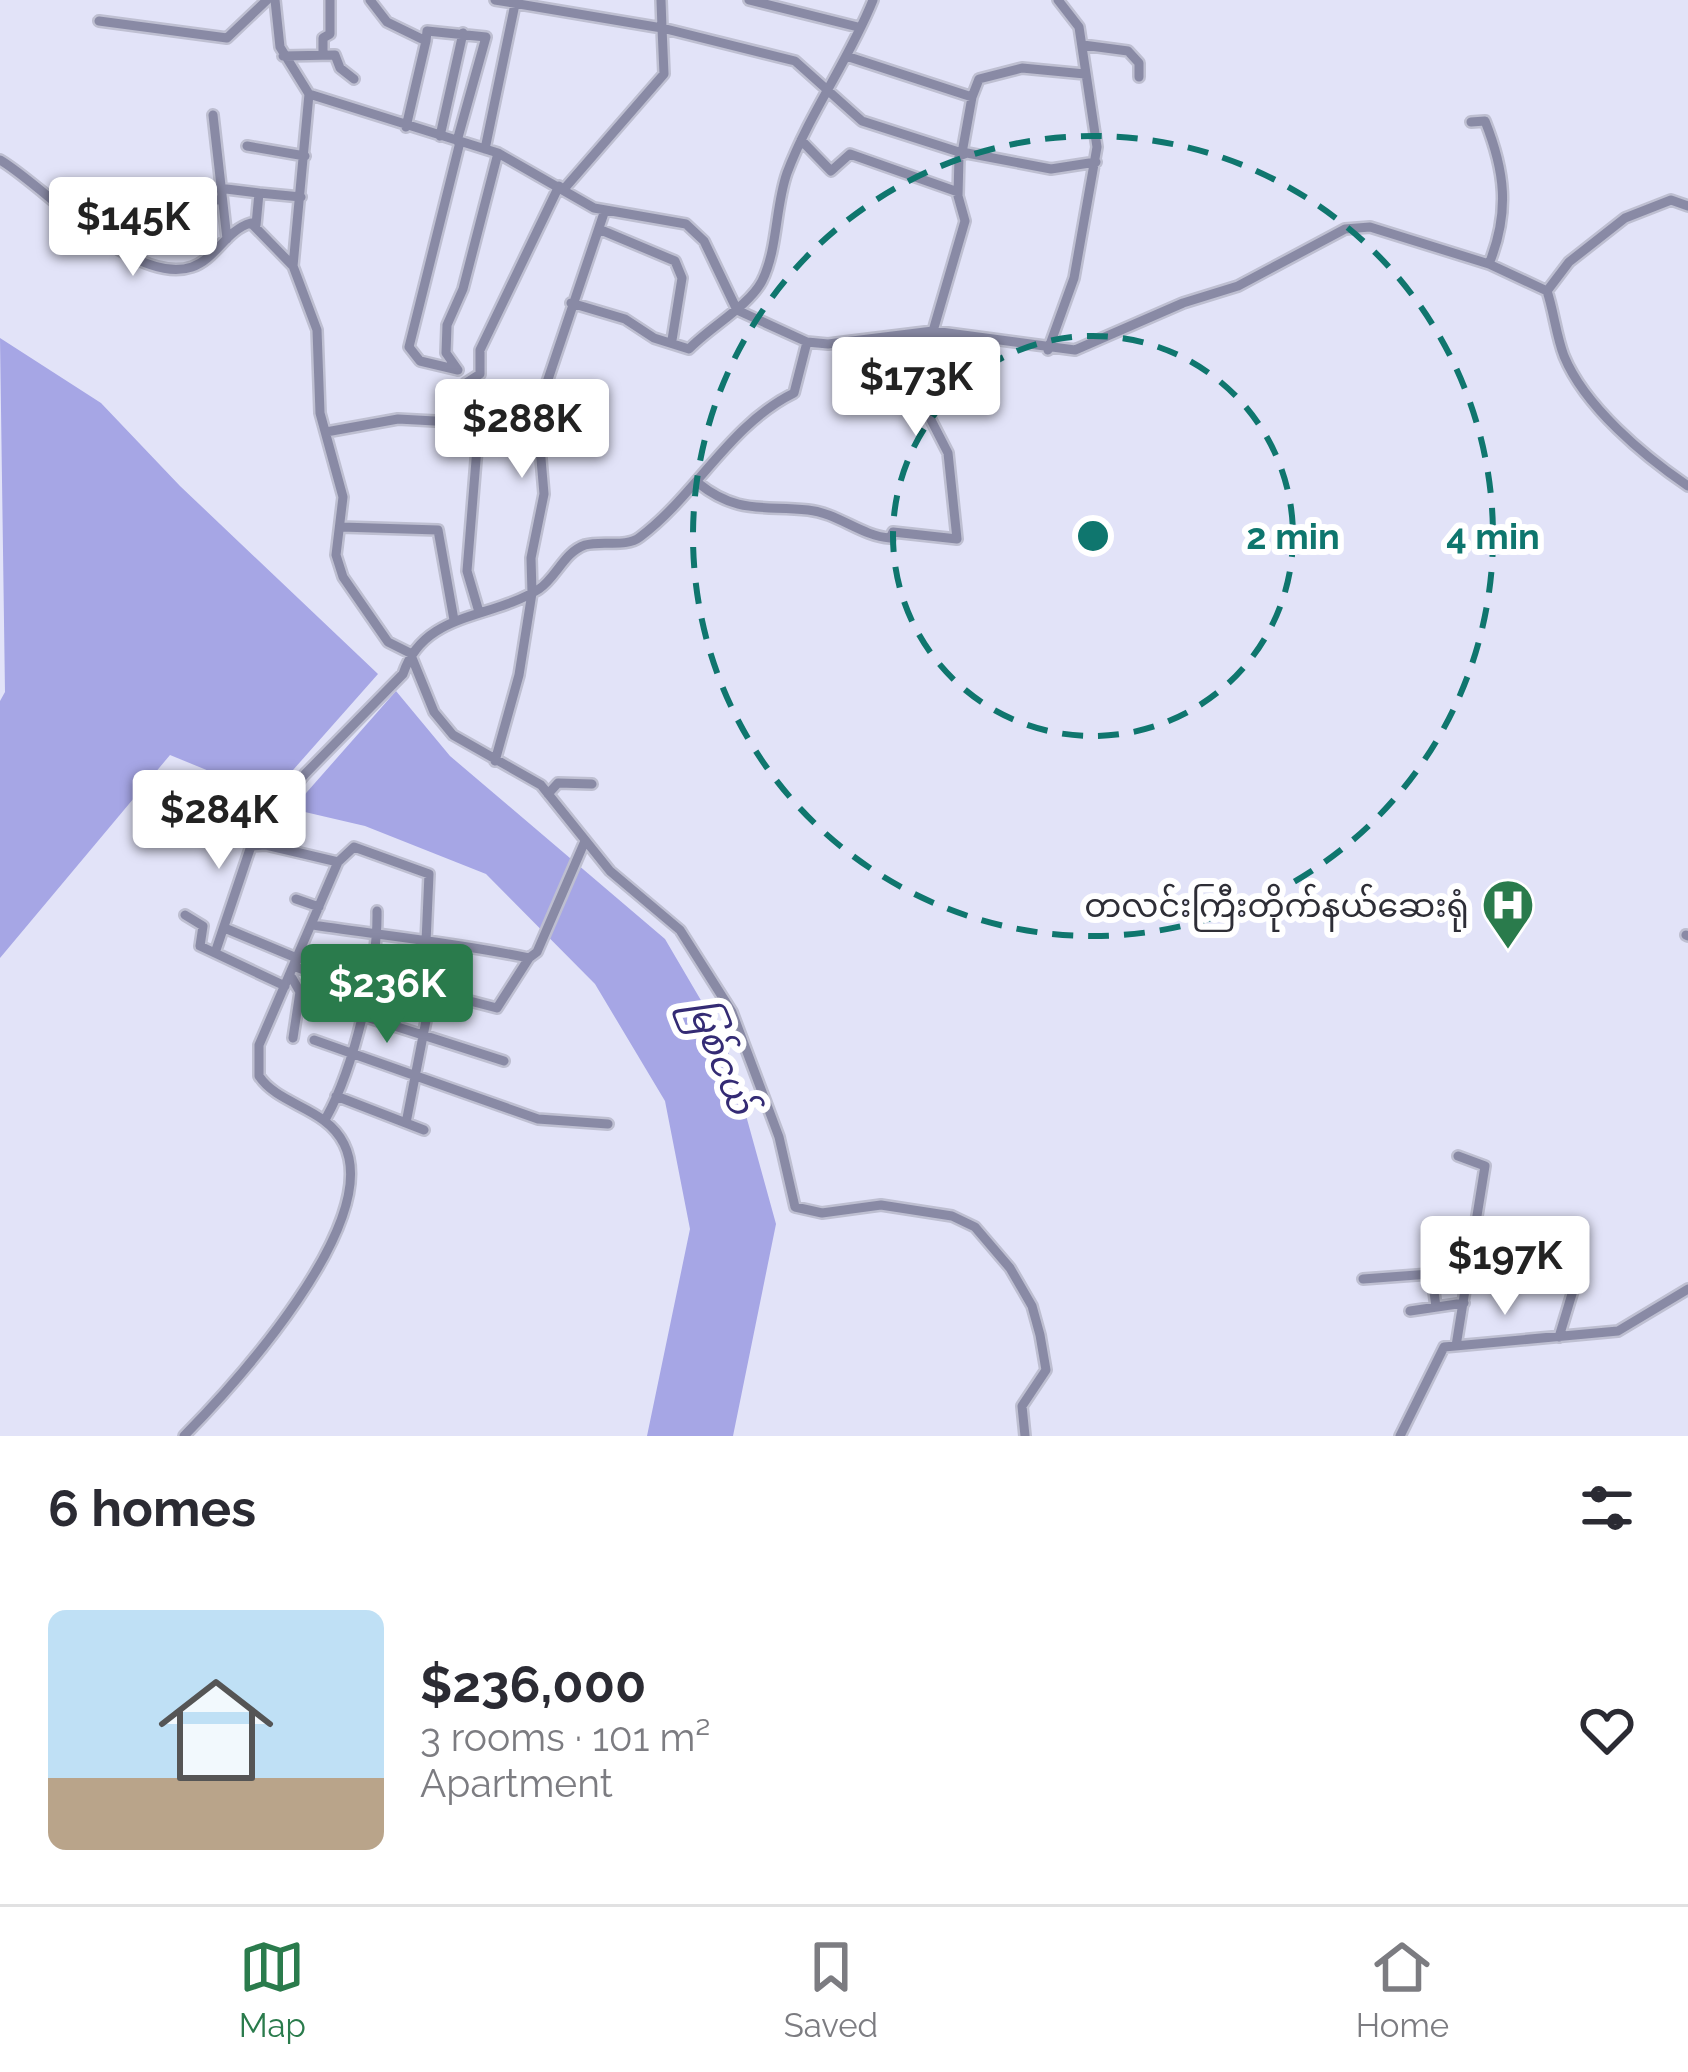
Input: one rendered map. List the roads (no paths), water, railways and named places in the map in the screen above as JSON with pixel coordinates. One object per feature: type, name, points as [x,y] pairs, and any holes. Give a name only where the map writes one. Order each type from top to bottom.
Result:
[{"type":"street","points":[[99,21],[227,38],[270,0],[284,56],[309,94],[293,266]]},
{"type":"street","points":[[323,52],[323,38],[330,34],[330,0]]},
{"type":"street","points":[[370,0],[387,22],[426,40]]},
{"type":"street","points":[[495,0],[662,28],[795,61],[832,89],[862,121],[962,153],[1051,169],[1096,162]]},
{"type":"street","points":[[466,383],[480,374],[479,350],[561,188],[664,74],[661,0]]},
{"type":"street","points":[[749,0],[858,28]]},
{"type":"street","points":[[571,303],[625,319],[658,340],[673,340],[689,349],[720,317],[737,310],[764,275],[784,184],[801,140],[832,89],[873,0]]},
{"type":"street","points":[[1048,350],[1074,278],[1096,162],[1079,26],[1058,0]]},
{"type":"street","points":[[485,149],[515,4]]},
{"type":"street","points":[[406,127],[427,31],[486,38],[409,347],[420,361],[458,370]]},
{"type":"street","points":[[440,136],[464,33]]},
{"type":"street","points":[[1083,45],[1128,51],[1138,63],[1139,77]]},
{"type":"street","points":[[284,56],[334,55],[354,80]]},
{"type":"street","points":[[846,56],[972,97]]},
{"type":"street","points":[[698,483],[746,509],[808,510],[874,537],[890,538],[893,532],[957,539],[948,453],[929,416],[933,331],[965,221],[958,192],[972,97],[980,79],[1022,68],[1085,74]]},
{"type":"street","points":[[309,94],[498,153],[604,210],[668,218],[697,230],[737,310],[807,341],[828,344],[933,331],[1048,350],[1090,346],[1183,303],[1238,286],[1345,229],[1370,227],[1489,264],[1546,291],[1566,360],[1576,375],[1624,434],[1688,486]]},
{"type":"street","points":[[213,115],[227,239]]},
{"type":"street","points":[[1471,122],[1485,121],[1504,170],[1498,243],[1489,264]]},
{"type":"street","points":[[801,140],[831,171],[850,154],[958,192]]},
{"type":"street","points":[[247,146],[305,156]]},
{"type":"street","points":[[478,612],[467,571],[477,448],[466,383],[446,353],[448,325],[463,289],[498,153]]},
{"type":"street","points":[[0,160],[97,238],[178,270],[207,260],[246,224],[256,225],[293,266],[317,330],[318,400],[341,481],[336,555],[348,588],[388,642],[410,653],[444,726],[530,777],[548,794],[582,847],[674,922],[720,988],[779,1137],[795,1207],[822,1213],[881,1205],[960,1218],[975,1226],[1010,1268],[1032,1306],[1046,1366],[1040,1384],[1022,1406],[1025,1436]]},
{"type":"street","points":[[118,246],[131,198],[259,193],[301,197]]},
{"type":"street","points":[[256,225],[259,193]]},
{"type":"street","points":[[1546,291],[1569,262],[1637,211],[1671,200],[1688,206]]},
{"type":"street","points":[[495,760],[519,675],[532,592],[531,558],[544,494],[537,412],[604,210]]},
{"type":"street","points":[[601,230],[675,261],[682,278],[673,340]]},
{"type":"street","points":[[266,845],[305,774],[403,674],[410,653],[454,620],[532,592],[582,546],[638,539],[698,483],[748,422],[794,393],[807,341]]},
{"type":"street","points":[[326,432],[398,418],[472,423]]},
{"type":"street","points":[[341,527],[438,530],[454,620]]},
{"type":"street","points":[[548,794],[558,783],[592,784]]},
{"type":"street","points":[[215,953],[251,846],[266,845],[338,862]]},
{"type":"street","points":[[184,1436],[250,1366],[291,1310],[345,1211],[347,1148],[326,1118],[260,1081],[260,1045],[338,862],[354,847],[428,872],[426,942],[432,990],[406,1123]]},
{"type":"street","points":[[369,975],[501,1008],[533,955],[582,847]]},
{"type":"street","points":[[296,899],[319,907]]},
{"type":"street","points":[[326,1118],[360,1016],[377,935],[376,910]]},
{"type":"street","points":[[185,915],[203,926],[200,946],[215,953],[342,984]]},
{"type":"street","points":[[313,925],[533,955]]},
{"type":"street","points":[[226,929],[293,973],[300,992],[293,1038]]},
{"type":"street","points":[[360,1016],[504,1061]]},
{"type":"street","points":[[314,1040],[545,1121],[608,1124]]},
{"type":"street","points":[[336,1096],[424,1130]]},
{"type":"street","points":[[1456,1346],[1484,1162],[1458,1156]]},
{"type":"street","points":[[1436,1307],[1430,1274],[1434,1233],[1476,1232],[1582,1254],[1558,1337]]},
{"type":"street","points":[[1363,1279],[1430,1274]]},
{"type":"street","points":[[1400,1436],[1437,1353],[1456,1346],[1623,1329],[1688,1289]]},
{"type":"street","points":[[1410,1311],[1463,1303]]},
{"type":"water","points":[[0,338],[101,403],[180,486],[378,674],[270,796],[170,755],[0,958],[0,701],[5,692]]},
{"type":"water","name":"မြစ်ငယ်","points":[[396,691],[450,756],[665,939],[726,1043],[776,1224],[733,1436],[647,1436],[690,1229],[665,1101],[595,984],[486,874],[365,826],[292,809]]},
{"type":"place","name":"တလင်းကြီးတိုက်နယ်ဆေးရုံ","points":[[1508,951]]}]
